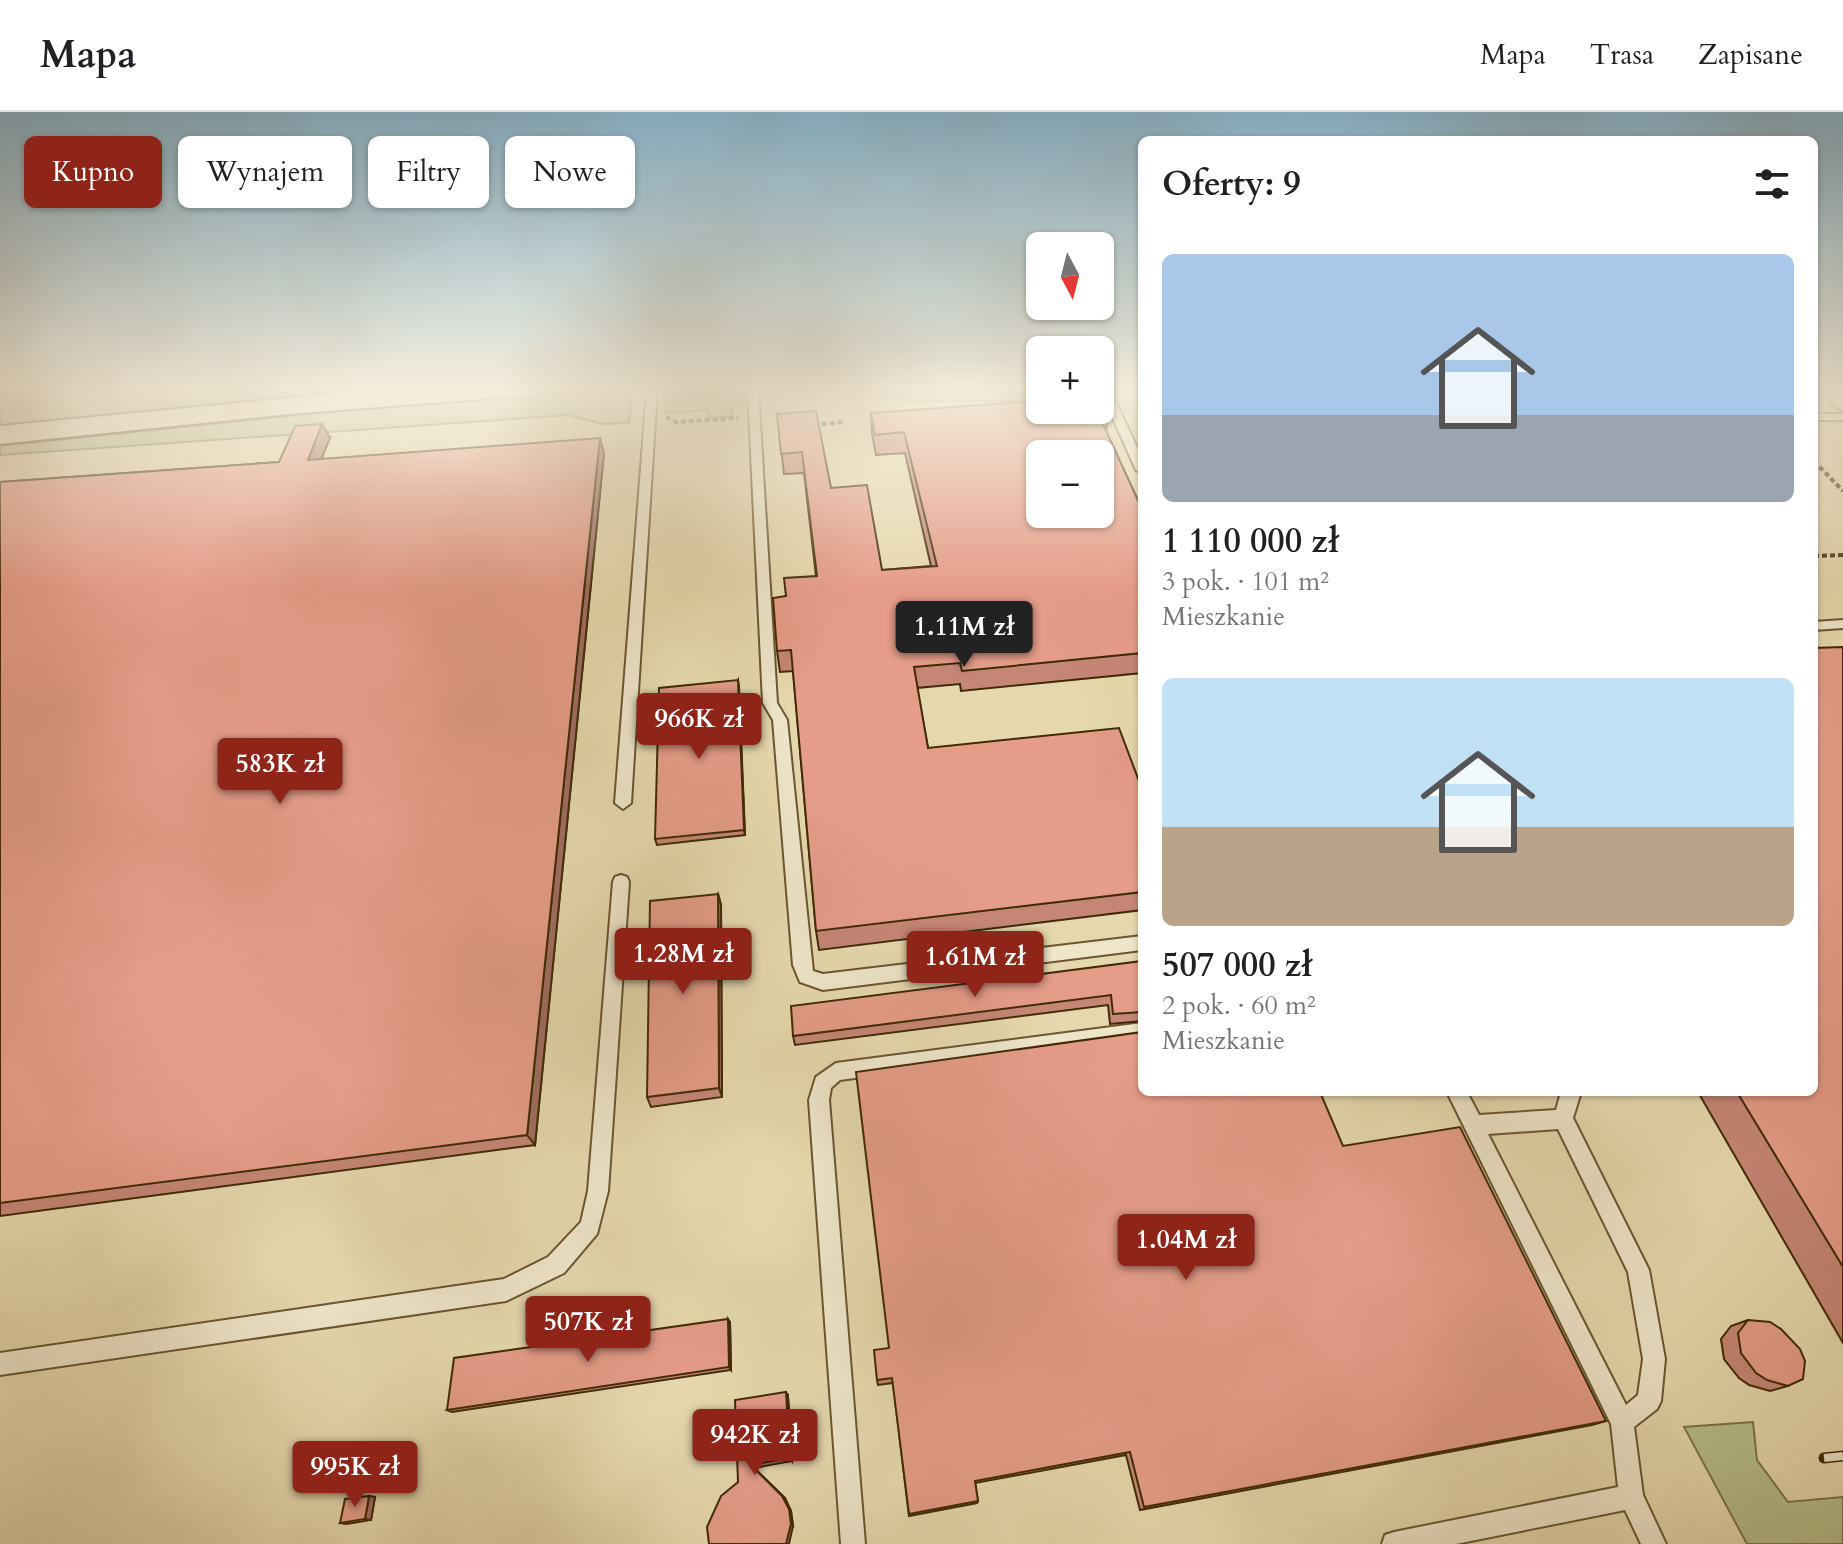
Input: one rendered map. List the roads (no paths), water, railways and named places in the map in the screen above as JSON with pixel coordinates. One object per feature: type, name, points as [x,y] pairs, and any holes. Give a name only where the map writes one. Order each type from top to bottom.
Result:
[{"type":"lane","points":[[623,803],[648,457]]},
{"type":"lane","points":[[757,457],[770,703],[780,720],[802,965],[806,976],[823,982],[1138,943]]},
{"type":"lane","points":[[1818,626],[1843,624]]},
{"type":"lane","points":[[0,1364],[506,1290],[556,1265],[590,1227],[598,1191],[621,882]]},
{"type":"lane","points":[[853,1544],[819,1100],[823,1083],[836,1072],[1138,1032]]},
{"type":"lane","points":[[1459,1096],[1622,1422],[1631,1497],[1654,1544]]},
{"type":"lane","points":[[1570,1096],[1563,1119],[1641,1283],[1654,1359],[1649,1401],[1622,1422]]},
{"type":"lane","points":[[1473,1125],[1563,1119]]},
{"type":"lane","points":[[1394,1544],[1631,1497]]},
{"type":"railway","points":[[1824,1458],[1843,1456]]}]
